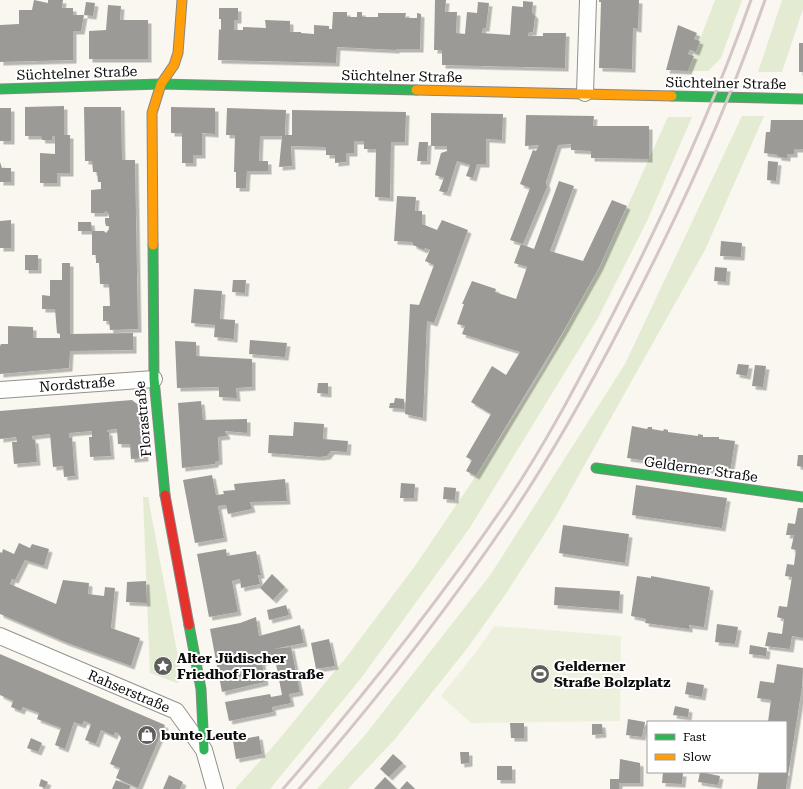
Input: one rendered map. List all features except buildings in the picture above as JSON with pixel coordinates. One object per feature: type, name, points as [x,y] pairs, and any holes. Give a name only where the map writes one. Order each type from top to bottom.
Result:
[{"type":"street","name":"Florastraße","points":[[182,0],[178,54],[174,65],[162,84],[152,113],[154,378],[164,492],[201,690],[204,750]]},
{"type":"street","points":[[585,93],[588,0]]},
{"type":"street","name":"Süchtelner Straße","points":[[0,89],[162,84],[803,99]]},
{"type":"street","name":"Nordstraße","points":[[0,390],[154,378]]},
{"type":"street","name":"Gelderner Straße","points":[[596,468],[803,498]]},
{"type":"street","name":"Rahserstraße","points":[[0,636],[176,711],[204,750],[216,789]]},
{"type":"green space","points":[[715,0],[742,0],[721,58],[708,71],[688,71]]},
{"type":"green space","points":[[782,0],[803,0],[803,9],[782,72],[758,72]]},
{"type":"green space","points":[[742,116],[764,116],[705,250],[556,516],[505,595],[469,646],[395,739],[348,789],[317,789],[365,735],[491,574],[625,364]]},
{"type":"green space","points":[[668,117],[692,117],[647,221],[597,320],[469,529],[362,677],[270,789],[235,789],[276,743],[348,655],[415,566],[482,467],[543,370],[599,269]]},
{"type":"green space","points":[[143,497],[148,497],[182,678],[177,683],[150,673]]},
{"type":"green space","name":"Gelderner Straße Bolzplatz","points":[[494,626],[621,636],[620,721],[471,723],[441,696],[477,651]]},
{"type":"railway","points":[[283,789],[341,721],[424,616],[503,507],[547,437],[613,314],[651,237],[721,80],[751,0]]},
{"type":"railway","points":[[299,789],[410,655],[512,514],[556,444],[610,347],[682,203],[734,83],[765,0]]},
{"type":"traffic: fast","points":[[0,89],[161,84],[416,90]]},
{"type":"traffic: fast","points":[[672,96],[803,99]]},
{"type":"traffic: fast","points":[[153,245],[154,379],[165,495]]},
{"type":"traffic: fast","points":[[596,468],[803,497]]},
{"type":"traffic: fast","points":[[189,625],[201,689],[204,750]]},
{"type":"traffic: slow","points":[[153,245],[152,113],[161,84],[174,65],[178,53],[182,0]]},
{"type":"traffic: slow","points":[[416,90],[672,96]]},
{"type":"traffic: jam","points":[[165,495],[189,625]]},
{"type":"place","name":"Alter Jüdischer Friedhof Florastraße","points":[[163,666]]},
{"type":"place","name":"Gelderner Straße Bolzplatz","points":[[540,674]]},
{"type":"place","name":"bunte Leute","points":[[147,735]]}]
